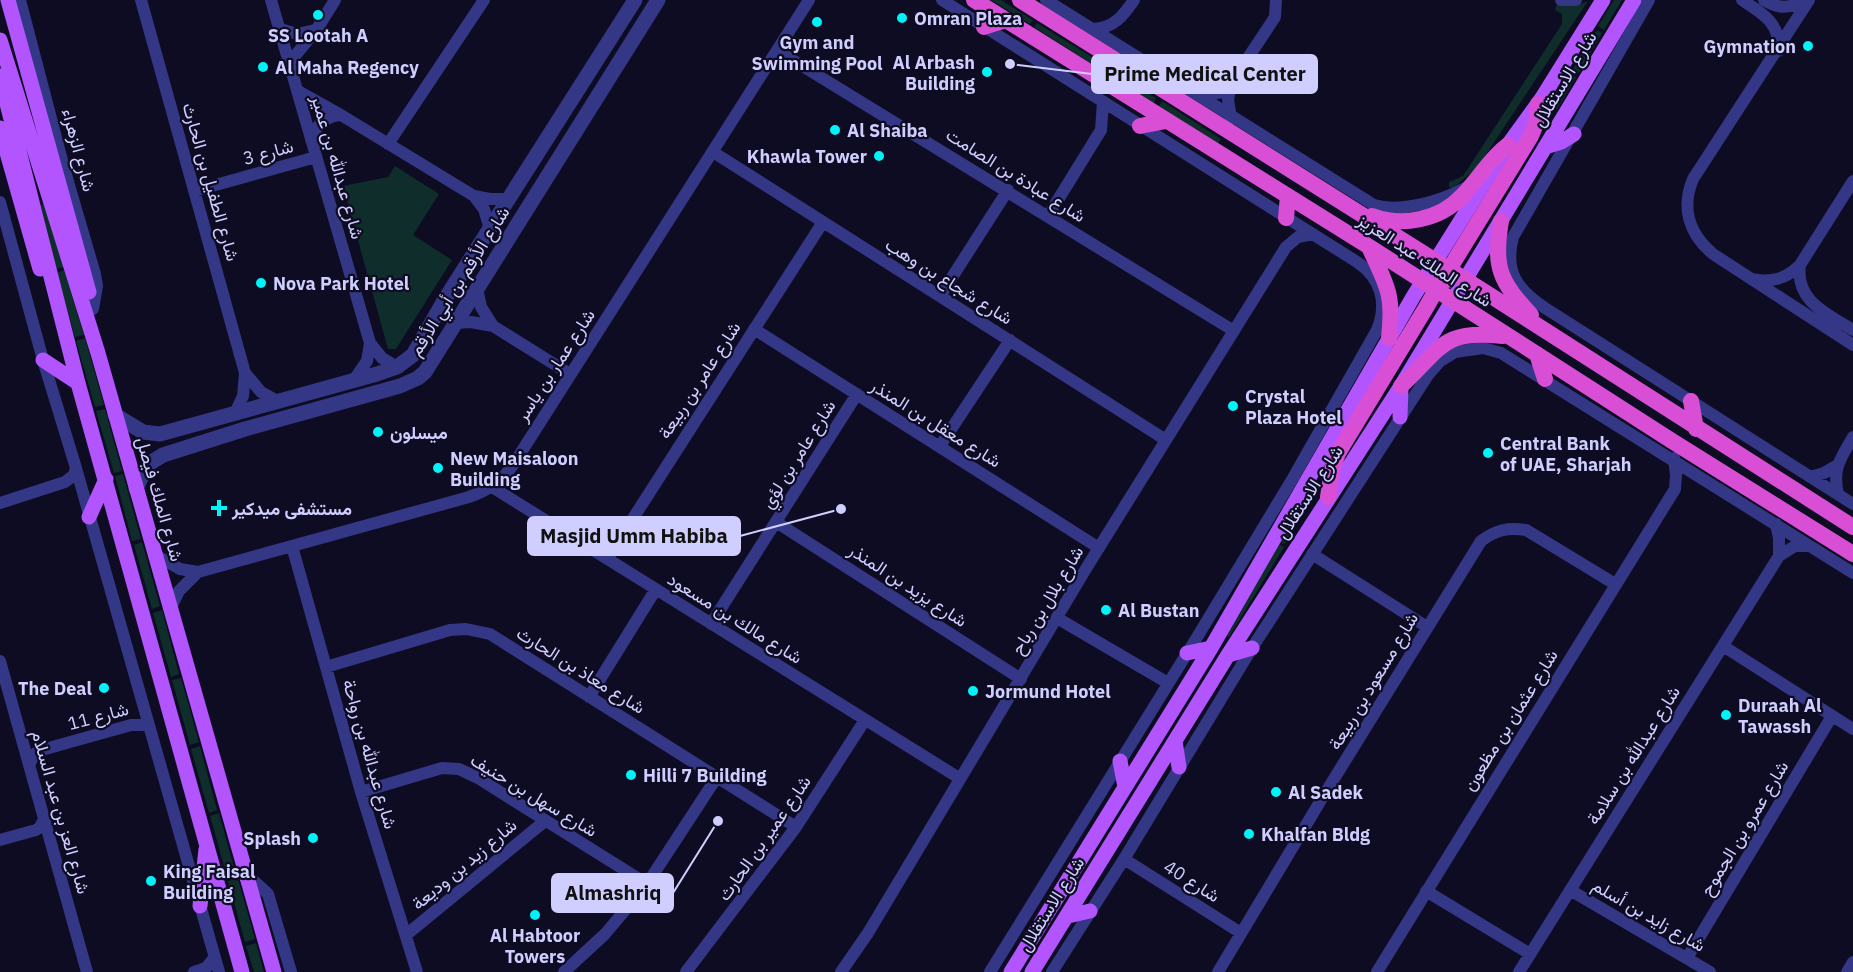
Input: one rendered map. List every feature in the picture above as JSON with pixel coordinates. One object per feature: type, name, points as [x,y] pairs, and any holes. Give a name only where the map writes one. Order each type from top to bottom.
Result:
[{"type":"highway","name":"شارع الملك عبد العزيز","points":[[974,0],[1368,246],[1853,554]]},
{"type":"highway","name":"شارع الملك عبد العزيز","points":[[1020,0],[1853,527]]},
{"type":"highway","points":[[984,27],[1006,20]]},
{"type":"highway","points":[[1452,300],[1447,281],[1450,270],[1531,136],[1536,124],[1538,104]]},
{"type":"highway","points":[[1134,122],[1166,121]]},
{"type":"highway","points":[[1353,209],[1384,220],[1416,220],[1447,208],[1459,200],[1492,158],[1508,145]]},
{"type":"highway","points":[[1286,218],[1288,196]]},
{"type":"highway","points":[[1501,221],[1498,258],[1503,280],[1545,332]]},
{"type":"highway","points":[[1368,246],[1389,291],[1392,312],[1383,334]]},
{"type":"highway","points":[[1328,497],[1332,470],[1338,453],[1429,286],[1438,276],[1450,270]]},
{"type":"highway","points":[[1401,386],[1441,346],[1456,337],[1478,333],[1508,336]]},
{"type":"highway","points":[[1537,354],[1545,379]]},
{"type":"highway","points":[[1691,401],[1696,429]]},
{"type":"main road","points":[[8,0],[93,309],[100,337],[98,353]]},
{"type":"main road","name":"شارع الاستقلال","points":[[1450,270],[1508,145],[1538,104],[1603,0]]},
{"type":"main road","name":"شارع الاستقلال","points":[[1450,270],[1501,221],[1634,0]]},
{"type":"main road","name":"شارع الملك فيصل","points":[[0,40],[98,353],[274,972]]},
{"type":"main road","points":[[0,76],[78,382],[242,972]]},
{"type":"main road","points":[[0,128],[53,318],[56,325],[67,336]]},
{"type":"main road","points":[[1545,147],[1561,142],[1574,134]]},
{"type":"main road","name":"شارع الاستقلال","points":[[1011,972],[1211,648],[1383,334],[1429,286]]},
{"type":"main road","name":"شارع الاستقلال","points":[[1034,970],[1228,655],[1401,386],[1452,300]]},
{"type":"main road","points":[[43,360],[78,382]]},
{"type":"main road","points":[[1400,417],[1401,386]]},
{"type":"main road","points":[[89,517],[105,478]]},
{"type":"main road","points":[[1187,653],[1211,648]]},
{"type":"main road","points":[[1228,655],[1252,648]]},
{"type":"main road","points":[[1175,741],[1179,766]]},
{"type":"main road","points":[[1120,761],[1125,787]]},
{"type":"main road","points":[[200,906],[207,840]]},
{"type":"main road","points":[[1068,916],[1090,911]]},
{"type":"main road","points":[[1034,970],[1036,954],[1048,931],[1043,925],[1038,929]]},
{"type":"street","name":"شارع الزهراء","points":[[20,0],[64,168],[95,274],[97,286],[93,309]]},
{"type":"street","name":"شارع الطفيل بن الحارث","points":[[141,0],[245,373],[243,396],[235,413]]},
{"type":"street","name":"شارع عبدالله بن عمير","points":[[272,0],[370,343],[382,358],[397,367]]},
{"type":"street","points":[[290,62],[317,29],[335,0]]},
{"type":"street","points":[[388,144],[484,0]]},
{"type":"street","name":"شارع الأرقم بن أبي الأرقم","points":[[115,415],[143,432],[160,434],[348,382],[397,367],[405,362],[419,346],[635,0]]},
{"type":"street","name":"شارع الأرقم بن أبي الأرقم","points":[[136,489],[150,463],[163,455],[409,383],[425,372],[658,0]]},
{"type":"street","name":"شارع عمار بن ياسر","points":[[198,572],[469,497],[492,487],[513,465],[809,0]]},
{"type":"street","points":[[942,0],[1357,262],[1372,274],[1377,283],[1383,302],[1383,334]]},
{"type":"street","name":"شارع الملك عبد العزيز","points":[[1046,0],[1374,205],[1390,208],[1405,207],[1450,196],[1472,185]]},
{"type":"street","points":[[1093,29],[1109,26],[1122,17],[1134,0]]},
{"type":"street","points":[[1202,97],[1222,92],[1232,82],[1275,17],[1276,0]]},
{"type":"street","points":[[1561,0],[1576,0]]},
{"type":"street","name":"شارع الاستقلال","points":[[1511,269],[1513,237],[1649,0]]},
{"type":"street","points":[[1742,0],[1769,18],[1778,34],[1778,51]]},
{"type":"street","points":[[1764,0],[1784,8],[1807,0]]},
{"type":"street","points":[[1807,0],[1778,51],[1693,179],[1687,202],[1690,226],[1696,237],[1713,254],[1853,345]]},
{"type":"street","points":[[1122,17],[1120,33],[1123,49]]},
{"type":"street","points":[[280,29],[297,34],[317,29]]},
{"type":"street","name":"شارع عبادة بن الصامت","points":[[778,51],[1008,190],[1234,331]]},
{"type":"street","points":[[1232,82],[1228,99],[1229,115],[1241,140]]},
{"type":"street","points":[[298,91],[474,196],[509,199]]},
{"type":"street","points":[[1048,216],[1101,130],[1103,102]]},
{"type":"street","points":[[311,140],[319,125],[325,120],[341,115]]},
{"type":"street","points":[[1101,130],[1114,123],[1134,122]]},
{"type":"street","name":"شارع شجاع بن وهب","points":[[713,152],[1166,440]]},
{"type":"street","name":"شارع 3","points":[[195,191],[316,157]]},
{"type":"street","points":[[1745,276],[1771,281],[1787,276],[1800,265],[1853,181]]},
{"type":"street","points":[[940,296],[1008,190]]},
{"type":"street","points":[[474,196],[484,209],[490,229]]},
{"type":"street","points":[[0,202],[43,360],[76,468],[219,972]]},
{"type":"street","points":[[1286,218],[1286,247]]},
{"type":"street","name":"شارع عامر بن ربيعة","points":[[606,559],[823,222]]},
{"type":"street","points":[[1286,247],[1298,237],[1313,234]]},
{"type":"street","name":"شارع بلال بن رباح","points":[[840,972],[868,933],[1099,548],[1286,247]]},
{"type":"street","points":[[1800,265],[1800,282],[1807,298],[1853,330]]},
{"type":"street","name":"شارع الملك عبد العزيز","points":[[1511,269],[1520,288],[1536,302],[1853,504]]},
{"type":"street","points":[[477,288],[481,307],[493,326]]},
{"type":"street","points":[[455,323],[471,322],[493,326],[570,374]]},
{"type":"street","name":"شارع معقل بن المنذر","points":[[754,328],[1099,548]]},
{"type":"street","name":"شارع الاستقلال","points":[[990,972],[1383,334]]},
{"type":"street","points":[[940,446],[1010,340]]},
{"type":"street","points":[[282,419],[293,407],[343,393],[348,382],[367,361],[370,343]]},
{"type":"street","name":"شارع الاستقلال","points":[[1052,972],[1312,554],[1433,368],[1447,356],[1464,350],[1492,349],[1545,379],[1702,478]]},
{"type":"street","name":"شارع الطفيل بن الحارث","points":[[245,373],[256,388],[277,401]]},
{"type":"street","name":"شارع عامر بن لؤي","points":[[711,624],[856,394]]},
{"type":"street","points":[[186,447],[177,446],[176,438],[220,425],[228,421],[235,413]]},
{"type":"street","points":[[1838,494],[1836,466],[1853,437]]},
{"type":"street","points":[[1672,441],[1676,475],[1675,489]]},
{"type":"street","points":[[1810,477],[1836,466]]},
{"type":"street","points":[[0,503],[65,482],[74,475],[76,468]]},
{"type":"street","points":[[1675,489],[1688,481],[1702,478],[1853,573]]},
{"type":"street","name":"شارع مالك بن مسعود","points":[[492,487],[959,778]]},
{"type":"street","name":"شارع عثمان بن مظعون","points":[[1377,972],[1675,489]]},
{"type":"street","name":"شارع يزيد بن المنذر","points":[[776,522],[1021,679]]},
{"type":"street","points":[[1776,524],[1779,556]]},
{"type":"street","name":"شارع مسعود بن ربيعة","points":[[1218,972],[1426,627],[1481,541],[1502,530],[1520,529],[1537,535],[1615,584]]},
{"type":"street","name":"شارع عبدالله بن رواحة","points":[[292,546],[360,792],[417,972]]},
{"type":"street","points":[[1779,556],[1796,546],[1810,546]]},
{"type":"street","points":[[1312,554],[1426,627]]},
{"type":"street","points":[[156,556],[180,569],[198,572]]},
{"type":"street","name":"شارع عبدالله بن سلامة","points":[[1519,972],[1779,556]]},
{"type":"street","points":[[171,607],[179,591],[198,572]]},
{"type":"street","points":[[589,697],[656,589]]},
{"type":"street","points":[[1057,618],[1168,683]]},
{"type":"street","name":"شارع معاذ بن الحارث","points":[[326,667],[450,630],[479,630],[501,640],[796,827]]},
{"type":"street","points":[[1723,646],[1853,729]]},
{"type":"street","name":"شارع العز بن عبد السلام","points":[[0,661],[87,972]]},
{"type":"street","name":"شارع عمرو بن الجموح","points":[[1687,958],[1832,716]]},
{"type":"street","name":"شارع عمير بن الحارث","points":[[686,972],[796,827],[865,720]]},
{"type":"street","name":"شارع 11","points":[[29,765],[38,751],[131,725],[149,725]]},
{"type":"street","name":"شارع سهل بن حنيف","points":[[360,792],[442,768],[470,772],[646,884]]},
{"type":"street","points":[[564,972],[605,933],[646,884],[717,777]]},
{"type":"street","points":[[0,840],[36,830],[44,819]]},
{"type":"street","name":"شارع زيد بن وديعة","points":[[406,935],[545,821]]},
{"type":"street","name":"شارع 40","points":[[1124,859],[1240,933]]},
{"type":"street","points":[[246,879],[255,882],[268,894],[291,972]]},
{"type":"street","name":"شارع زايد بن أسلم","points":[[1570,890],[1710,972]]},
{"type":"street","points":[[1426,891],[1530,954]]},
{"type":"street","points":[[194,972],[206,968],[214,958]]},
{"type":"street","points":[[1847,972],[1853,962]]},
{"type":"green space","points":[[991,0],[1001,0],[1033,20],[1030,24]]},
{"type":"green space","points":[[1614,0],[1622,0],[1604,30],[1598,26]]},
{"type":"green space","points":[[1588,1],[1477,168],[1453,188],[1449,187],[1449,182],[1463,176],[1562,24],[1562,14],[1555,10],[1557,4],[1576,6]]},
{"type":"green space","points":[[1037,23],[1095,59],[1092,64],[1034,27]]},
{"type":"green space","points":[[1597,30],[1602,33],[1579,73],[1573,69]]},
{"type":"green space","points":[[1100,63],[1156,98],[1154,103],[1097,67]]},
{"type":"green space","points":[[1571,74],[1576,77],[1557,110],[1552,107]]},
{"type":"green space","points":[[1162,101],[1221,139],[1218,144],[1159,106]]},
{"type":"green space","points":[[395,166],[439,194],[413,235],[452,260],[396,349],[388,349],[343,186],[388,177]]},
{"type":"green space","points":[[44,204],[64,267],[56,269],[41,205]]},
{"type":"green space","points":[[64,270],[84,335],[75,337],[57,273]]},
{"type":"green space","points":[[85,338],[104,405],[95,407],[76,341]]},
{"type":"green space","points":[[105,409],[122,471],[114,473],[96,411]]},
{"type":"green space","points":[[123,474],[141,539],[132,541],[115,476]]},
{"type":"green space","points":[[1302,502],[1306,504],[1285,544],[1281,542]]},
{"type":"green space","points":[[142,542],[160,606],[152,609],[134,545]]},
{"type":"green space","points":[[1279,544],[1284,547],[1229,637],[1224,635]]},
{"type":"green space","points":[[162,610],[179,674],[171,677],[153,613]]},
{"type":"green space","points":[[181,678],[199,742],[190,745],[172,680]]},
{"type":"green space","points":[[200,746],[217,810],[209,813],[191,749]]},
{"type":"green space","points":[[219,813],[236,875],[227,877],[210,816]]},
{"type":"green space","points":[[238,879],[255,939],[245,942],[228,881]]},
{"type":"green space","points":[[256,943],[264,972],[254,972],[246,946]]},
{"type":"place","name":"SS Lootah A","points":[[318,15]]},
{"type":"place","name":"Omran Plaza","points":[[902,18]]},
{"type":"place","name":"Gym and Swimming Pool","points":[[817,22]]},
{"type":"place","name":"Gymnation","points":[[1808,46]]},
{"type":"place","name":"Prime Medical Center","points":[[1010,64]]},
{"type":"place","name":"Al Maha Regency","points":[[263,67]]},
{"type":"place","name":"Al Arbash Building","points":[[987,72]]},
{"type":"place","name":"Al Shaiba","points":[[835,130]]},
{"type":"place","name":"Khawla Tower","points":[[879,156]]},
{"type":"place","name":"Nova Park Hotel","points":[[261,283]]},
{"type":"place","name":"Crystal Plaza Hotel","points":[[1233,406]]},
{"type":"place","name":"ميسلون","points":[[378,432]]},
{"type":"place","name":"Central Bank of UAE, Sharjah","points":[[1488,453]]},
{"type":"place","name":"New Maisaloon Building","points":[[438,468]]},
{"type":"place","name":"مستشفى ميدكير","points":[[219,508]]},
{"type":"place","name":"Masjid Umm Habiba","points":[[841,509]]},
{"type":"place","name":"Al Bustan","points":[[1106,610]]},
{"type":"place","name":"The Deal","points":[[104,688]]},
{"type":"place","name":"Jormund Hotel","points":[[973,691]]},
{"type":"place","name":"Duraah Al Tawassh","points":[[1726,715]]},
{"type":"place","name":"Hilli 7 Building","points":[[631,775]]},
{"type":"place","name":"Al Sadek","points":[[1276,792]]},
{"type":"place","name":"Almashriq","points":[[718,821]]},
{"type":"place","name":"Khalfan Bldg","points":[[1249,834]]},
{"type":"place","name":"Splash","points":[[313,838]]},
{"type":"place","name":"King Faisal Building","points":[[151,881]]},
{"type":"place","name":"Al Habtoor Towers","points":[[535,915]]}]
